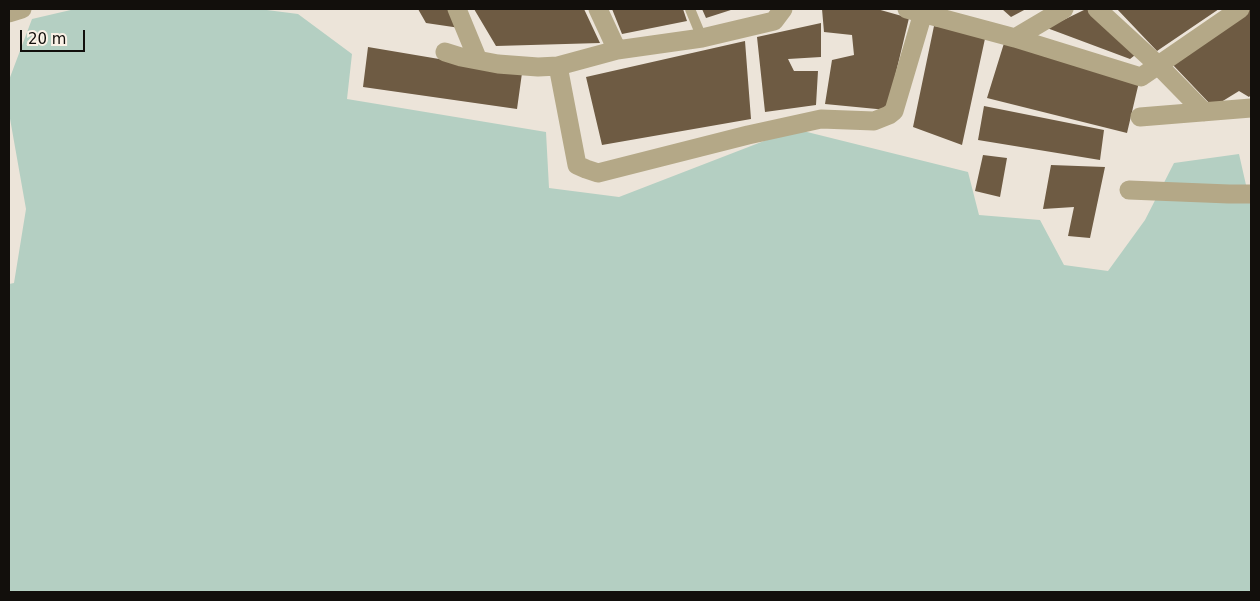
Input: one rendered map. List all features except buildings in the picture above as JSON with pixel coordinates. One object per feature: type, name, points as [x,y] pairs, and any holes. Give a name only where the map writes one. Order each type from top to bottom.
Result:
[{"type":"street","points":[[9,13],[22,9]]},
{"type":"street","points":[[457,9],[478,60]]},
{"type":"street","points":[[598,9],[617,50]]},
{"type":"street","points":[[445,52],[478,60],[518,66],[558,66],[617,50],[702,38],[774,21],[783,9]]},
{"type":"street","points":[[1015,38],[1064,9]]},
{"type":"street","points":[[1097,9],[1158,65],[1204,112]]},
{"type":"street","points":[[558,66],[577,165],[598,173],[821,119],[874,121],[889,115],[894,111],[915,11],[1015,38],[1141,77],[1240,9]]},
{"type":"street","points":[[1140,117],[1251,108]]},
{"type":"street","points":[[1129,190],[1251,194]]},
{"type":"lane","points":[[690,9],[702,38]]},
{"type":"green space","points":[[75,9],[259,9],[298,14],[352,54],[347,99],[546,132],[549,188],[619,197],[795,129],[968,172],[979,215],[1040,220],[1064,265],[1108,271],[1145,220],[1174,163],[1239,154],[1251,207],[1251,592],[9,592],[9,284],[14,283],[26,209],[9,113],[9,80],[32,19]]}]
